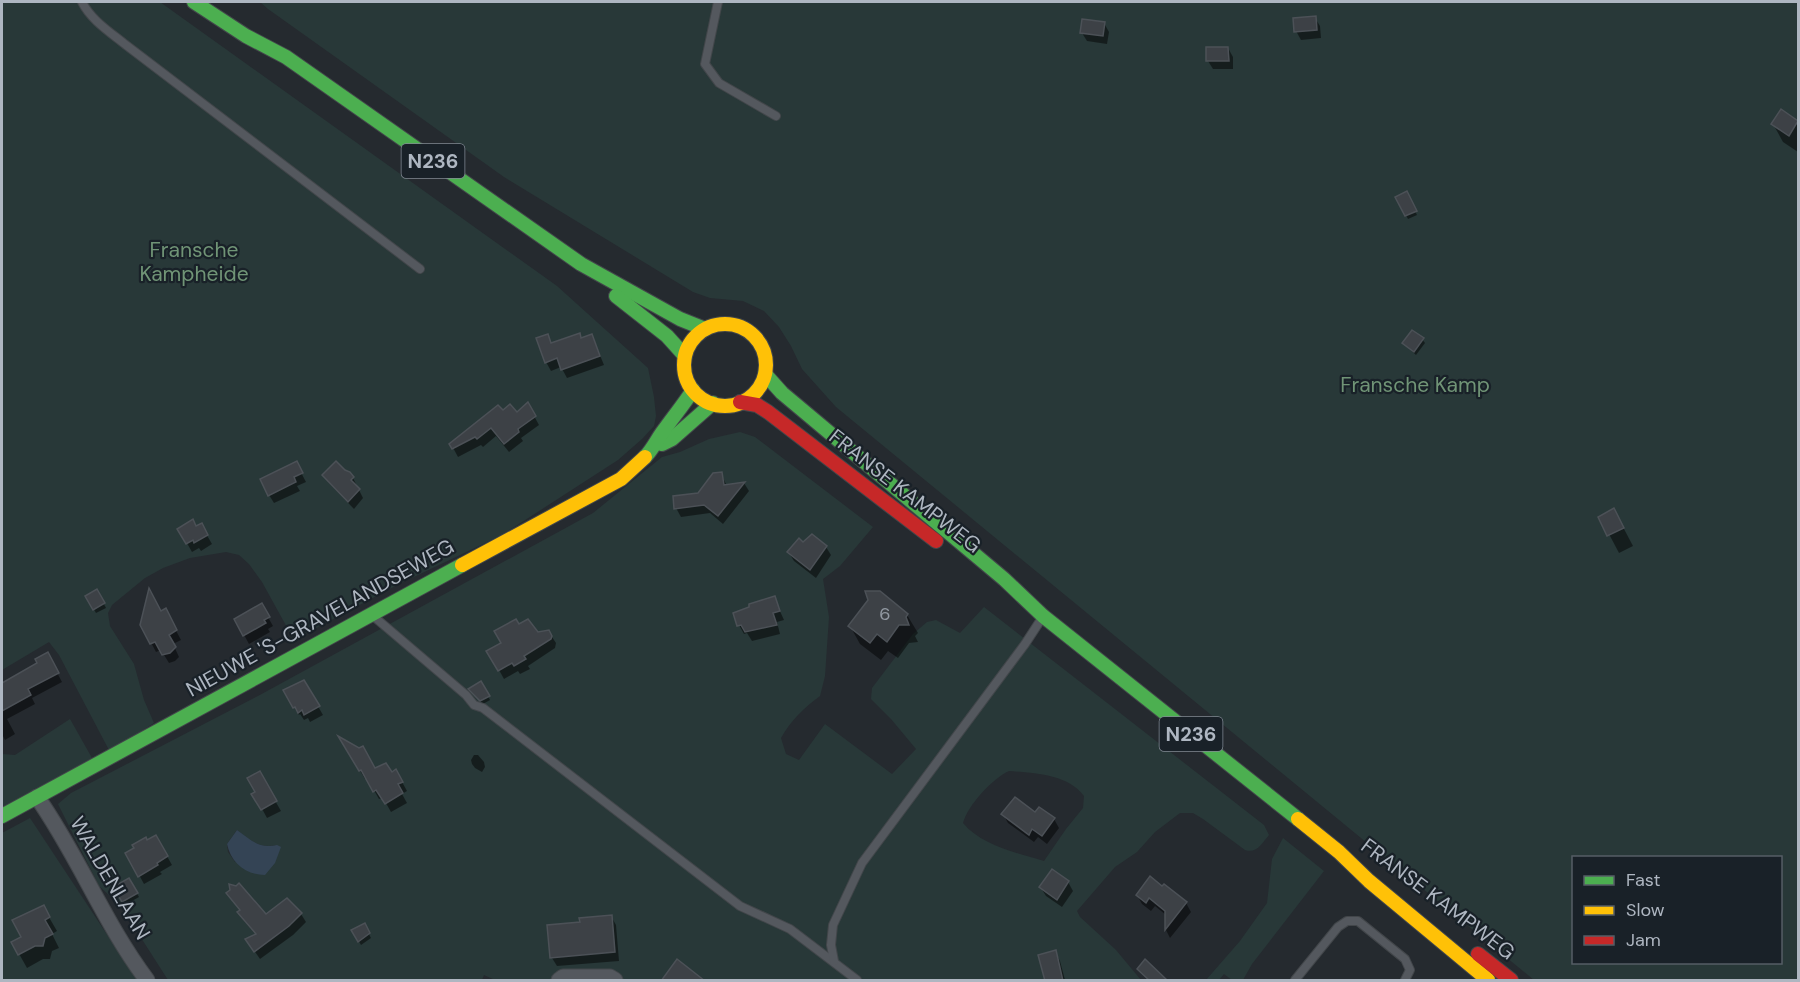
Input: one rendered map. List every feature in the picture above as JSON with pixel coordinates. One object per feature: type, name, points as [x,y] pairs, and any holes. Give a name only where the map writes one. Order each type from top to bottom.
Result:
[{"type":"main road","name":"N236","points":[[194,2],[246,36],[286,57],[581,264],[680,319],[705,329],[724,324],[749,331],[764,351],[765,374]]},
{"type":"main road","name":"N236","points":[[248,20],[286,57]]},
{"type":"main road","name":"N236","points":[[581,264],[667,336],[685,356]]},
{"type":"main road","points":[[705,329],[692,340],[685,356],[684,366],[687,380],[693,390],[704,400],[719,405],[734,405],[748,399],[759,388],[765,374]]},
{"type":"main road","name":"FRANSE KAMPWEG","points":[[765,374],[782,393],[1004,579],[1043,616],[1339,852],[1369,881],[1488,981]]},
{"type":"main road","name":"NIEUWE 'S-GRAVELANDSEWEG","points":[[653,449],[693,390]]},
{"type":"main road","name":"FRANSE KAMPWEG","points":[[740,402],[757,405],[768,412],[943,547]]},
{"type":"main road","name":"NIEUWE 'S-GRAVELANDSEWEG","points":[[2,816],[621,479],[653,449],[672,439],[713,403]]},
{"type":"main road","name":"FRANSE KAMPWEG","points":[[961,561],[998,589],[1043,616]]},
{"type":"main road","name":"FRANSE KAMPWEG","points":[[1339,852],[1375,873],[1511,981]]},
{"type":"street","name":"WALDENLAAN","points":[[37,797],[48,812],[100,908],[147,981]]},
{"type":"street","points":[[559,981],[563,977],[610,976],[615,981]]},
{"type":"lane","points":[[82,2],[86,11],[126,45],[420,269]]},
{"type":"lane","points":[[718,2],[705,64],[719,83],[776,116]]},
{"type":"lane","points":[[371,614],[474,705],[483,708],[740,906],[790,929],[857,981]]},
{"type":"lane","points":[[834,961],[831,945],[833,925],[862,863],[1025,644],[1043,616]]},
{"type":"lane","points":[[1295,981],[1338,927],[1347,921],[1358,921],[1405,959],[1410,969],[1405,981]]},
{"type":"green space","name":"Fransche Kampheide","points":[[2,2],[160,2],[557,286],[648,368],[656,416],[654,426],[618,460],[502,535],[397,585],[294,640],[262,582],[239,555],[226,552],[190,558],[163,568],[145,578],[112,605],[108,613],[110,626],[134,664],[144,700],[154,723],[110,752],[59,655],[49,642],[2,670]]},
{"type":"green space","name":"Fransche Kamp","points":[[260,2],[1798,2],[1798,980],[1534,980],[836,407],[802,369],[779,327],[764,311],[743,301],[710,298],[693,292],[504,177]]},
{"type":"green space","points":[[740,432],[755,437],[873,527],[840,566],[823,579],[829,617],[825,676],[820,696],[798,715],[781,738],[786,754],[799,760],[825,724],[892,774],[916,749],[871,699],[872,688],[913,634],[927,622],[936,620],[960,633],[984,607],[1264,825],[1269,835],[1259,847],[1249,851],[1193,813],[1180,813],[1155,832],[1137,852],[1115,867],[1077,911],[1080,917],[1116,950],[1141,980],[705,980],[677,960],[661,980],[495,980],[484,975],[482,980],[168,980],[120,905],[99,886],[58,804],[71,793],[258,696],[593,513],[662,457],[709,439]],"holes":[[[1009,771],[1060,779],[1069,783],[1084,796],[1083,808],[1044,861],[990,843],[980,838],[963,823],[965,816],[982,793]],[[237,830],[260,845],[277,845],[235,862],[228,852],[227,844]],[[611,915],[615,952],[551,958],[547,925],[580,922],[580,918]]]},
{"type":"green space","points":[[70,719],[92,758],[2,811],[2,754],[15,755]]},
{"type":"green space","points":[[30,818],[137,980],[2,980],[2,833]]},
{"type":"green space","points":[[1283,838],[1324,871],[1252,964],[1243,980],[1232,980],[1224,974],[1219,980],[1206,980],[1240,941],[1267,903],[1272,859]]},
{"type":"water","points":[[237,830],[260,845],[281,847],[275,863],[265,875],[252,873],[240,867],[232,857],[227,844]]},
{"type":"building","points":[[1316,16],[1317,30],[1294,32],[1293,18]]},
{"type":"building","points":[[1082,19],[1105,22],[1103,36],[1080,33]]},
{"type":"building","points":[[1206,47],[1228,47],[1229,61],[1206,61]]},
{"type":"building","points":[[1781,109],[1798,121],[1789,136],[1771,124]]},
{"type":"building","points":[[1407,191],[1417,211],[1405,216],[1395,197]]},
{"type":"building","points":[[1412,330],[1424,338],[1414,352],[1402,343]]},
{"type":"building","points":[[580,333],[581,338],[592,334],[600,356],[561,370],[557,358],[545,363],[536,338],[548,334],[551,343]]},
{"type":"building","points":[[528,402],[536,416],[518,429],[519,432],[504,444],[491,428],[477,439],[475,437],[452,449],[449,444],[498,405],[503,410],[510,404],[517,412]]},
{"type":"building","points":[[297,461],[303,473],[294,477],[296,482],[268,496],[260,479]]},
{"type":"building","points":[[336,461],[350,472],[354,477],[351,480],[360,489],[348,502],[322,475]]},
{"type":"building","points":[[722,472],[724,485],[745,482],[718,516],[704,505],[674,509],[673,496],[698,493],[713,473]]},
{"type":"building","points":[[1614,508],[1624,528],[1607,536],[1598,517]]},
{"type":"building","points":[[193,519],[196,526],[202,523],[208,535],[194,543],[193,540],[186,544],[177,529]]},
{"type":"building","points":[[812,534],[827,546],[810,570],[787,552],[799,538],[803,542]]},
{"type":"building","points":[[149,588],[161,611],[166,608],[177,630],[169,635],[176,647],[170,653],[162,655],[155,642],[150,644],[140,625]]},
{"type":"building","points":[[97,589],[105,603],[93,610],[85,596]]},
{"type":"building","points":[[865,591],[880,591],[908,614],[906,617],[909,625],[899,625],[887,642],[877,634],[870,643],[848,626],[868,600]]},
{"type":"building","points":[[775,596],[780,611],[773,613],[777,625],[745,632],[741,625],[737,626],[733,613],[749,607],[749,604]]},
{"type":"building","points":[[262,603],[270,617],[264,620],[266,623],[243,636],[234,619]]},
{"type":"building","points":[[516,619],[519,624],[528,619],[538,632],[549,630],[551,639],[524,656],[526,659],[514,666],[512,663],[498,671],[486,651],[501,643],[494,631]]},
{"type":"building","points":[[48,652],[59,673],[28,689],[31,695],[2,711],[2,683],[37,663],[35,659]]},
{"type":"building","points":[[304,680],[320,706],[304,715],[302,710],[298,713],[295,707],[293,708],[283,690]]},
{"type":"building","points":[[481,681],[490,696],[480,701],[468,689]]},
{"type":"building","points":[[338,736],[359,748],[363,746],[375,768],[386,763],[392,772],[396,769],[403,782],[398,784],[403,793],[385,804],[376,790],[373,792]]},
{"type":"building","points":[[260,771],[277,801],[261,810],[251,794],[255,792],[247,778]]},
{"type":"building","points":[[1015,797],[1035,812],[1039,807],[1055,818],[1042,836],[1032,829],[1029,835],[1001,814]]},
{"type":"building","points":[[156,835],[168,856],[138,877],[125,853],[134,848],[132,845],[146,837],[147,840]]},
{"type":"building","points":[[1052,869],[1069,881],[1057,900],[1039,887]]},
{"type":"building","points":[[1150,876],[1187,902],[1165,930],[1165,911],[1149,898],[1146,903],[1136,895]]},
{"type":"building","points":[[129,878],[138,893],[122,902],[113,887]]},
{"type":"building","points":[[239,883],[266,914],[287,898],[302,913],[289,926],[254,952],[245,939],[256,934],[237,912],[240,910],[226,893],[230,890],[229,884],[236,886]]},
{"type":"building","points":[[44,905],[50,917],[45,920],[53,934],[45,938],[43,946],[35,946],[18,955],[11,942],[21,937],[12,920]]},
{"type":"building","points":[[612,915],[615,952],[550,958],[547,925],[580,922],[579,918]]},
{"type":"building","points":[[365,923],[370,933],[358,942],[351,930]]},
{"type":"building","points":[[1056,950],[1063,981],[1045,981],[1038,955]]},
{"type":"building","points":[[677,959],[705,981],[661,981]]},
{"type":"building","points":[[1145,959],[1168,981],[1150,981],[1137,969]]},
{"type":"traffic: fast","points":[[194,2],[246,36],[286,57],[581,264],[680,319],[705,329]]},
{"type":"traffic: fast","points":[[616,296],[667,336],[685,356]]},
{"type":"traffic: fast","points":[[765,374],[782,393],[1004,579],[1043,616],[1298,819]]},
{"type":"traffic: fast","points":[[645,457],[693,390]]},
{"type":"traffic: fast","points":[[662,444],[672,439],[713,403]]},
{"type":"traffic: fast","points":[[2,816],[462,565]]},
{"type":"traffic: slow","points":[[725,324],[741,327],[754,336],[763,349],[766,365],[763,381],[754,394],[741,403],[725,406],[709,403],[696,394],[687,381],[684,365],[687,349],[696,336],[709,327],[725,324]]},
{"type":"traffic: slow","points":[[462,565],[621,479],[645,457]]},
{"type":"traffic: slow","points":[[1298,819],[1488,980]]},
{"type":"traffic: jam","points":[[740,402],[757,405],[768,412],[936,541]]},
{"type":"traffic: jam","points":[[1478,954],[1511,980]]}]
